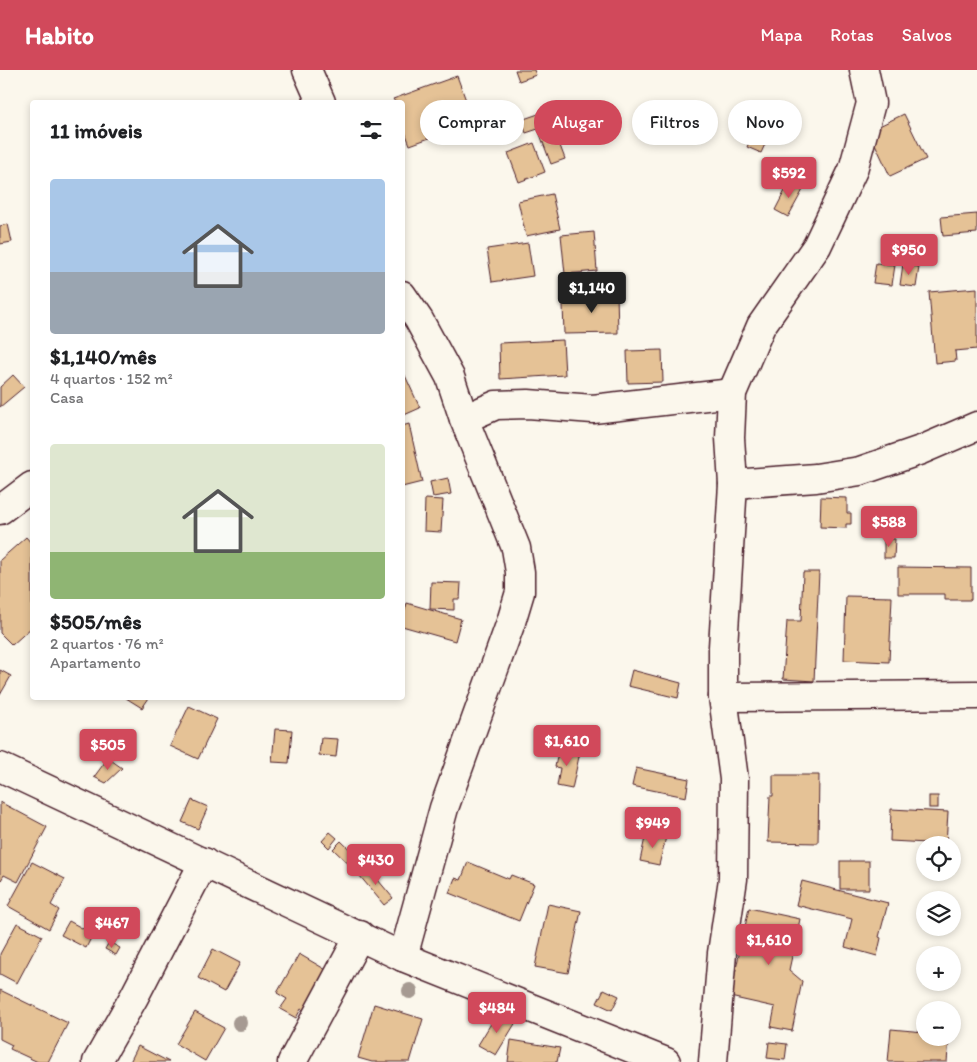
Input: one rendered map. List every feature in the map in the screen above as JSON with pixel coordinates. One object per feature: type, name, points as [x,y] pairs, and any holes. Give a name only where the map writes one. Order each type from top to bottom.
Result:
[{"type":"street","points":[[307,70],[320,100]]},
{"type":"street","points":[[713,1062],[722,953],[733,879],[734,778],[723,697],[723,647],[733,484],[730,438],[732,392],[761,326],[817,246],[853,170],[871,104],[864,70]]},
{"type":"street","points":[[403,957],[444,808],[496,668],[520,592],[520,572],[516,548],[464,419],[450,377],[419,320],[405,299]]},
{"type":"street","points":[[464,419],[496,405],[528,404],[593,409],[732,392]]},
{"type":"street","points":[[733,484],[816,478],[860,471],[921,450],[977,426]]},
{"type":"street","points":[[0,510],[30,488]]},
{"type":"street","points":[[723,697],[977,694]]},
{"type":"street","points":[[0,767],[360,935],[403,957],[666,1062]]},
{"type":"street","points":[[97,1062],[134,997],[204,862]]},
{"type":"street","points":[[292,1062],[360,935]]},
{"type":"building","points":[[515,70],[534,70],[536,75],[519,81]]},
{"type":"building","points":[[457,76],[466,100],[420,100],[420,141],[410,145],[405,132],[405,100],[394,100]]},
{"type":"building","points":[[904,114],[926,159],[890,176],[869,131]]},
{"type":"building","points":[[534,116],[534,130],[526,133],[524,119]]},
{"type":"building","points":[[534,143],[545,172],[519,182],[508,153]]},
{"type":"building","points":[[544,145],[560,145],[565,159],[551,164]]},
{"type":"building","points":[[748,145],[765,145],[761,153],[747,147]]},
{"type":"building","points":[[790,181],[804,188],[788,217],[775,210]]},
{"type":"building","points":[[552,194],[560,229],[526,236],[518,201]]},
{"type":"building","points":[[977,214],[977,233],[943,236],[941,217]]},
{"type":"building","points":[[8,224],[12,242],[0,244],[0,226]]},
{"type":"building","points":[[594,232],[597,271],[565,274],[561,235]]},
{"type":"building","points":[[528,243],[533,276],[492,282],[487,249]]},
{"type":"building","points":[[876,263],[895,265],[892,285],[873,283]]},
{"type":"building","points":[[903,264],[919,267],[916,287],[900,285]]},
{"type":"building","points":[[977,288],[977,349],[955,351],[956,361],[935,363],[929,292]]},
{"type":"building","points":[[617,293],[618,333],[564,334],[563,304],[575,304],[574,294]]},
{"type":"building","points":[[563,340],[565,375],[500,379],[499,343]]},
{"type":"building","points":[[662,350],[663,382],[628,383],[627,351]]},
{"type":"building","points":[[13,375],[24,387],[0,407],[0,387]]},
{"type":"building","points":[[405,376],[420,408],[405,415]]},
{"type":"building","points":[[409,424],[422,482],[405,486],[405,425]]},
{"type":"building","points":[[448,478],[451,494],[433,497],[430,482]]},
{"type":"building","points":[[821,497],[847,498],[847,513],[851,513],[851,524],[846,524],[846,528],[820,527]]},
{"type":"building","points":[[425,499],[443,500],[441,532],[424,531]]},
{"type":"building","points":[[26,537],[30,542],[30,629],[12,645],[0,633],[0,560]]},
{"type":"building","points":[[884,539],[895,539],[894,558],[884,558]]},
{"type":"building","points":[[898,567],[971,568],[971,600],[945,600],[945,594],[898,594]]},
{"type":"building","points":[[803,572],[819,572],[814,681],[783,679],[787,621],[801,621]]},
{"type":"building","points":[[431,582],[461,583],[460,599],[454,599],[454,610],[430,609]]},
{"type":"building","points":[[846,596],[892,597],[889,662],[844,660]]},
{"type":"building","points":[[407,603],[461,619],[455,641],[405,627]]},
{"type":"building","points":[[0,670],[11,676],[0,695]]},
{"type":"building","points":[[632,670],[681,683],[678,698],[628,686]]},
{"type":"building","points":[[129,700],[148,700],[142,708]]},
{"type":"building","points":[[189,706],[217,719],[198,759],[170,746]]},
{"type":"building","points":[[275,729],[292,730],[289,763],[272,762]]},
{"type":"building","points":[[321,738],[338,739],[336,757],[319,755]]},
{"type":"building","points":[[559,747],[580,752],[572,789],[557,786],[560,768],[555,767]]},
{"type":"building","points":[[108,758],[122,768],[106,783],[94,777]]},
{"type":"building","points":[[636,768],[689,779],[686,797],[632,786]]},
{"type":"building","points":[[773,775],[819,775],[818,843],[768,842],[770,796],[773,796]]},
{"type":"building","points":[[929,796],[938,796],[938,808],[929,808]]},
{"type":"building","points":[[192,800],[208,807],[198,829],[182,822]]},
{"type":"building","points":[[0,802],[47,827],[18,882],[4,875],[0,882]]},
{"type":"building","points":[[891,809],[948,812],[946,836],[916,836],[916,842],[890,841]]},
{"type":"building","points":[[330,832],[337,838],[329,848],[322,841]]},
{"type":"building","points":[[646,833],[666,837],[659,865],[640,861]]},
{"type":"building","points":[[341,841],[365,864],[357,872],[333,849]]},
{"type":"building","points":[[840,861],[869,861],[869,889],[840,889]]},
{"type":"building","points":[[32,862],[65,879],[51,905],[59,910],[49,929],[8,906]]},
{"type":"building","points":[[468,862],[509,879],[511,875],[534,884],[519,921],[449,893],[455,878],[461,880]]},
{"type":"building","points":[[368,868],[393,898],[384,905],[359,875]]},
{"type":"building","points":[[802,881],[888,903],[879,937],[881,938],[877,956],[845,947],[852,919],[796,905]]},
{"type":"building","points":[[548,904],[581,911],[568,973],[535,967]]},
{"type":"building","points":[[749,908],[800,919],[789,970],[802,981],[792,1031],[771,1027],[775,1007],[730,997]]},
{"type":"building","points":[[69,921],[93,934],[86,948],[61,935]]},
{"type":"building","points":[[17,923],[42,936],[17,983],[0,974],[0,954]]},
{"type":"building","points":[[109,942],[120,948],[116,955],[105,949]]},
{"type":"building","points":[[213,949],[240,963],[224,992],[198,978]]},
{"type":"building","points":[[299,954],[328,971],[305,1011],[301,1009],[296,1018],[280,1009],[287,999],[277,993]]},
{"type":"building","points":[[604,989],[619,996],[612,1010],[597,1003]]},
{"type":"building","points":[[0,990],[68,1023],[48,1062],[38,1062],[10,1049],[12,1045],[0,1039]]},
{"type":"building","points":[[374,1004],[423,1019],[410,1062],[372,1062],[358,1058]]},
{"type":"building","points":[[195,1012],[224,1028],[205,1061],[176,1044]]},
{"type":"building","points":[[498,1012],[516,1022],[496,1055],[478,1045]]},
{"type":"building","points":[[891,1029],[916,1031],[916,1046],[948,1046],[947,1062],[888,1062]]},
{"type":"building","points":[[511,1040],[560,1048],[557,1062],[508,1062]]},
{"type":"building","points":[[769,1042],[787,1044],[785,1060],[767,1058]]},
{"type":"building","points":[[138,1046],[169,1062],[130,1062]]}]
